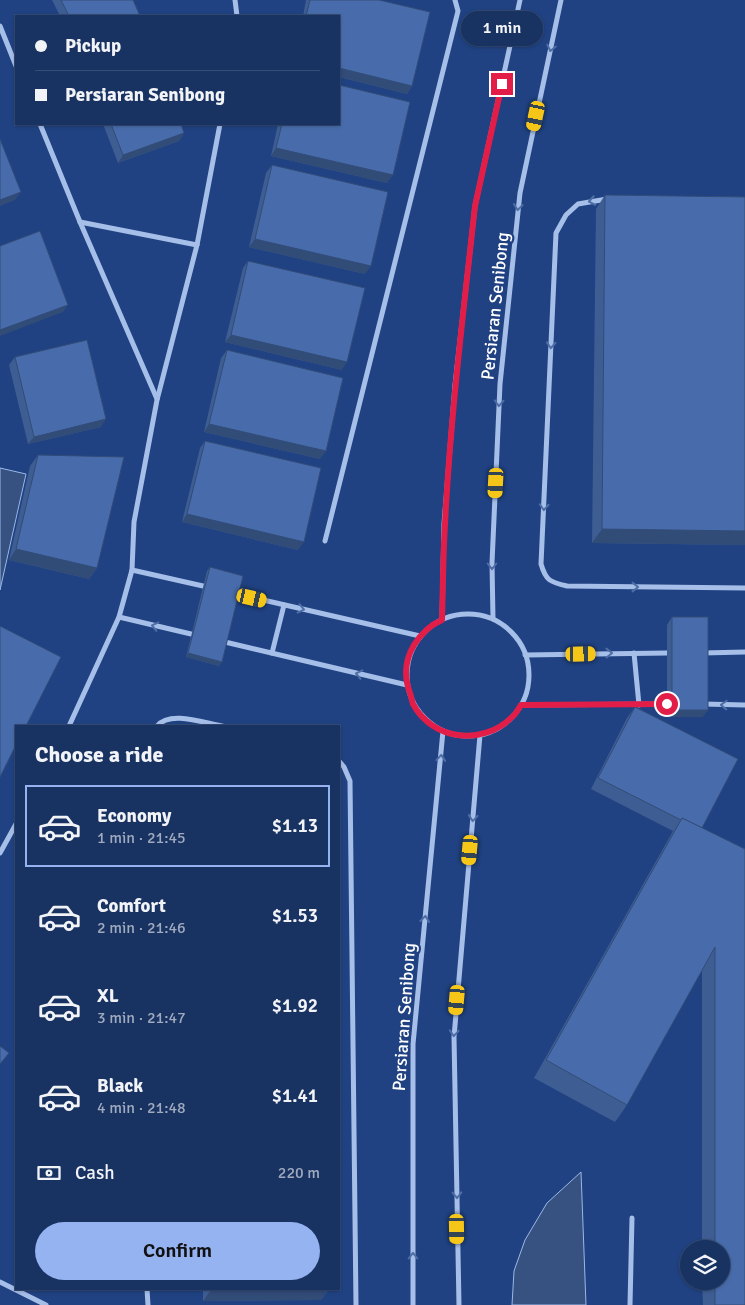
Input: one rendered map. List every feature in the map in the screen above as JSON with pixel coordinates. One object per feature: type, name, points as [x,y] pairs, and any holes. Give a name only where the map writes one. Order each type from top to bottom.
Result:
[{"type":"street","points":[[235,0],[236,15]]},
{"type":"street","points":[[325,542],[458,11],[455,0]]},
{"type":"street","name":"Persiaran Senibong","points":[[442,620],[444,524],[453,415],[475,206],[520,0]]},
{"type":"street","name":"Persiaran Senibong","points":[[493,619],[492,563],[500,384],[520,194],[562,0]]},
{"type":"street","points":[[0,26],[15,64]]},
{"type":"street","points":[[40,125],[157,400]]},
{"type":"street","points":[[69,725],[119,617],[132,570],[134,522],[157,400],[198,245],[220,125]]},
{"type":"street","points":[[616,199],[578,204],[566,215],[556,234],[541,564],[545,577],[555,583],[566,586],[745,588]]},
{"type":"street","points":[[80,222],[198,245]]},
{"type":"street","points":[[132,570],[203,586]]},
{"type":"street","points":[[237,594],[420,636]]},
{"type":"street","points":[[272,653],[284,605]]},
{"type":"street","points":[[474,614],[493,619],[510,630],[522,646],[528,664],[529,683],[521,705],[513,717],[498,728],[480,735],[455,735],[443,731],[426,720],[413,704],[407,685],[406,668],[411,651],[420,636],[435,623],[442,620],[454,615],[474,614]]},
{"type":"street","points":[[119,617],[191,634]]},
{"type":"street","points":[[225,642],[407,685]]},
{"type":"street","points":[[703,653],[745,652]]},
{"type":"street","points":[[634,653],[639,705]]},
{"type":"street","points":[[525,655],[667,653]]},
{"type":"street","points":[[521,705],[667,704]]},
{"type":"street","points":[[702,704],[745,705]]},
{"type":"street","points":[[158,725],[161,721],[176,717],[217,725]]},
{"type":"street","name":"Persiaran Senibong","points":[[413,1305],[413,1044],[443,731]]},
{"type":"street","points":[[459,1305],[454,1038],[480,735]]},
{"type":"street","points":[[340,763],[350,780],[356,1305]]},
{"type":"street","points":[[0,853],[15,826]]},
{"type":"street","points":[[630,1305],[632,1218]]},
{"type":"street","points":[[0,1282],[15,1290]]},
{"type":"street","points":[[16,1290],[46,1305]]},
{"type":"street","points":[[147,1290],[148,1305]]},
{"type":"water","points":[[0,468],[26,474],[0,590]]},
{"type":"water","points":[[581,1172],[586,1305],[512,1305],[514,1271],[525,1240],[547,1203]]},
{"type":"building","points":[[61,0],[133,0],[140,15],[68,15]]},
{"type":"building","points":[[310,0],[379,0],[430,12],[412,86],[340,68],[340,15],[306,15]]},
{"type":"building","points":[[340,85],[410,102],[393,175],[276,148],[282,125],[340,125]]},
{"type":"building","points":[[111,125],[181,125],[184,133],[123,155]]},
{"type":"building","points":[[0,139],[21,192],[0,200]]},
{"type":"building","points":[[272,165],[388,192],[371,266],[255,239]]},
{"type":"building","points":[[605,195],[745,197],[745,531],[602,529]]},
{"type":"building","points":[[40,231],[68,305],[0,330],[0,246]]},
{"type":"building","points":[[248,261],[365,288],[347,362],[231,335]]},
{"type":"building","points":[[87,340],[106,419],[34,437],[15,357]]},
{"type":"building","points":[[227,350],[343,378],[326,451],[209,424]]},
{"type":"building","points":[[205,441],[321,468],[304,542],[187,514]]},
{"type":"building","points":[[38,455],[124,457],[97,568],[16,549]]},
{"type":"building","points":[[210,567],[243,576],[222,662],[188,653]]},
{"type":"building","points":[[672,617],[708,617],[708,710],[672,710]]},
{"type":"building","points":[[0,626],[61,657],[27,725],[15,725],[15,747],[0,777]]},
{"type":"building","points":[[635,707],[738,759],[702,828],[682,818],[681,820],[598,778]]},
{"type":"building","points":[[682,818],[745,849],[745,1305],[715,1305],[715,1290],[730,1290],[730,1240],[715,1240],[715,947],[627,1105],[546,1060]]},
{"type":"building","points":[[0,1046],[9,1053],[0,1064]]},
{"type":"route","points":[[502,84],[475,206],[455,385],[444,524],[442,620],[435,623],[420,636],[411,651],[406,668],[407,685],[413,704],[426,720],[443,731],[467,736],[480,735],[498,728],[513,717],[521,705],[667,704]]}]
